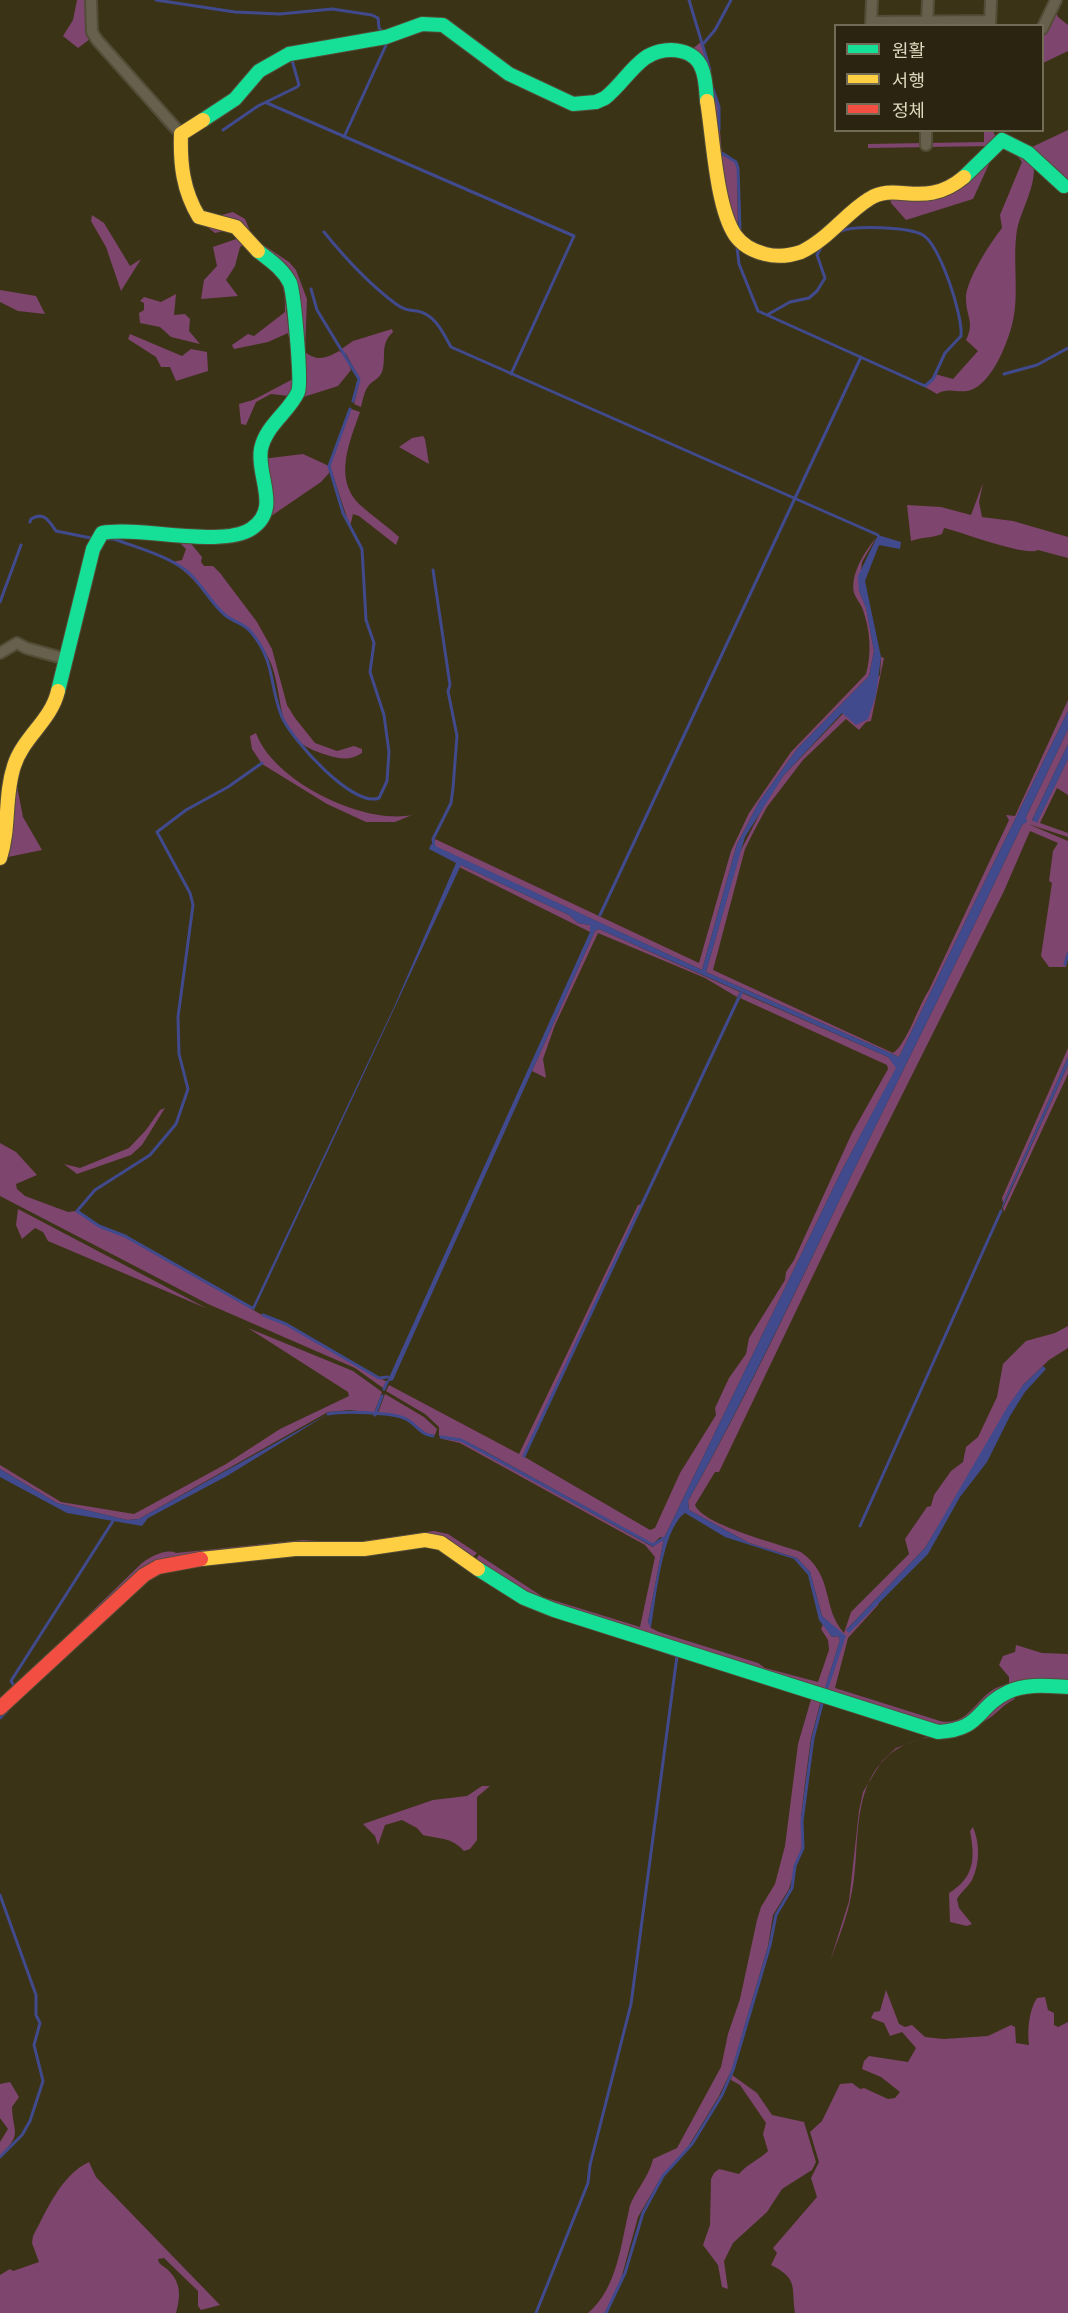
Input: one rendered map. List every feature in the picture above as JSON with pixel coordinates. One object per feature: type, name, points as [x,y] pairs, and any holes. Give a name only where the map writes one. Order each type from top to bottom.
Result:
[{"type":"street","points":[[0,858],[7,841],[13,768],[24,746],[44,723],[55,705],[93,549],[102,533],[118,530],[236,535],[247,532],[264,517],[268,499],[261,468],[262,443],[272,424],[299,394],[301,385],[291,286],[280,268],[255,248],[236,227],[199,217],[185,187],[180,152],[181,134],[97,40],[91,21],[91,0]]},
{"type":"street","points":[[872,0],[871,24],[990,23],[991,0]]},
{"type":"street","points":[[927,0],[928,23]]},
{"type":"street","points":[[1044,25],[1056,0]]},
{"type":"street","points":[[181,134],[234,99],[259,71],[289,54],[386,37],[422,24],[443,25],[509,74],[573,104],[596,102],[605,98],[646,57],[656,52],[681,51],[691,55],[702,69],[725,214],[732,229],[746,246],[758,252],[784,256],[802,251],[871,197],[881,194],[941,192],[956,183],[1000,135],[1020,144],[1050,177],[1064,186]]},
{"type":"street","points":[[926,132],[926,145]]},
{"type":"street","points":[[0,653],[17,643],[26,648],[66,659]]},
{"type":"street","points":[[0,1708],[136,1582],[158,1567],[179,1561],[295,1549],[364,1549],[425,1540],[441,1543],[505,1587],[554,1610],[746,1668],[938,1732],[952,1732],[967,1728],[1008,1692],[1030,1687],[1068,1687]]},
{"type":"shaded area","points":[[77,0],[90,0],[92,38],[179,134],[180,167],[184,187],[198,217],[236,230],[283,276],[289,289],[292,306],[299,385],[295,395],[276,416],[289,396],[271,394],[256,402],[246,425],[241,424],[239,404],[253,400],[297,377],[288,333],[268,342],[234,349],[232,345],[248,334],[254,336],[285,312],[283,286],[279,278],[243,245],[240,247],[235,266],[226,280],[238,296],[201,299],[204,280],[217,266],[213,247],[239,238],[228,230],[215,233],[194,217],[179,187],[175,135],[167,129],[90,39],[78,48],[63,36],[73,20]]},
{"type":"shaded area","points":[[1054,8],[1058,17],[1068,25],[1068,51],[1044,63],[1044,33]]},
{"type":"shaded area","points":[[702,41],[718,107],[722,155],[736,162],[738,229],[733,229],[717,152],[690,51]]},
{"type":"shaded area","points":[[1068,130],[1068,181],[1030,148]]},
{"type":"shaded area","points":[[984,132],[993,132],[997,140],[991,146],[868,148],[868,144],[984,142]]},
{"type":"shaded area","points":[[1002,143],[1011,143],[1023,148],[1030,155],[1034,167],[1032,185],[1017,230],[1012,325],[1000,358],[981,384],[967,391],[949,390],[937,394],[925,387],[935,374],[953,379],[978,351],[966,340],[970,329],[966,305],[967,291],[980,262],[1002,228],[1000,215],[1022,162],[1010,146],[995,151],[973,199],[906,220],[891,203],[890,196],[930,196],[946,192]]},
{"type":"shaded area","points":[[233,212],[245,219],[253,238],[289,262],[296,270],[307,299],[305,352],[318,358],[339,351],[345,355],[351,370],[338,386],[297,399],[281,266],[210,218]]},
{"type":"shaded area","points":[[92,215],[104,223],[130,266],[141,259],[121,291],[106,247],[91,221]]},
{"type":"shaded area","points":[[0,290],[36,296],[45,314],[18,311],[0,302]]},
{"type":"shaded area","points":[[176,294],[174,315],[185,314],[190,319],[189,331],[200,344],[171,337],[160,327],[140,323],[139,313],[144,310],[144,303],[140,301],[144,297],[161,302]]},
{"type":"shaded area","points":[[392,329],[393,332],[385,346],[382,372],[367,387],[361,407],[354,404],[360,379],[346,354],[340,350],[353,341]]},
{"type":"shaded area","points":[[130,334],[182,356],[191,349],[207,352],[208,371],[176,381],[170,367],[161,367],[156,357],[128,339]]},
{"type":"shaded area","points":[[351,409],[360,412],[348,447],[345,471],[347,483],[351,494],[359,504],[399,537],[396,545],[359,516],[353,514],[350,527],[330,466]]},
{"type":"shaded area","points":[[423,436],[429,464],[399,447],[412,438]]},
{"type":"shaded area","points":[[303,454],[329,466],[329,473],[321,482],[261,523],[262,459]]},
{"type":"shaded area","points":[[983,483],[979,502],[982,517],[1013,521],[1068,537],[1068,558],[1038,550],[1008,547],[944,528],[942,534],[911,541],[907,505],[941,507],[971,515]]},
{"type":"shaded area","points":[[876,538],[862,562],[859,591],[866,607],[874,651],[869,676],[797,749],[759,802],[737,844],[702,970],[434,846],[435,839],[699,963],[731,851],[749,813],[791,752],[866,674],[870,650],[869,634],[863,610],[853,586],[859,563]]},
{"type":"shaded area","points":[[177,540],[188,540],[202,557],[201,562],[204,566],[213,566],[220,573],[257,622],[272,649],[287,705],[315,743],[337,751],[354,746],[362,749],[362,753],[353,757],[336,758],[310,748],[290,731],[284,721],[272,666],[264,649],[250,630],[231,619],[217,607],[187,573],[172,562],[182,560],[186,549]]},
{"type":"shaded area","points":[[881,657],[884,658],[871,721],[866,722],[859,730],[846,719],[803,760],[767,807],[755,829],[745,849],[713,970],[893,1053],[908,1033],[1009,820],[1006,815],[1015,816],[1068,700],[1068,711],[899,1057],[706,972],[740,852],[771,792],[784,775],[880,675]]},
{"type":"shaded area","points":[[1068,729],[1068,744],[1032,820],[1037,822],[1068,759],[1068,795],[1057,788],[1040,823],[1068,833],[1068,837],[1028,824],[1068,841],[1068,951],[1064,964],[1068,957],[1066,967],[1049,967],[1041,956],[1052,883],[1049,881],[1053,851],[1058,843],[1030,831],[1004,891],[842,1215],[719,1472],[715,1472],[695,1505],[712,1520],[726,1527],[801,1552],[819,1572],[832,1613],[844,1633],[851,1612],[909,1554],[905,1539],[927,1507],[931,1506],[934,1495],[951,1471],[963,1462],[966,1447],[978,1437],[997,1397],[1003,1364],[1026,1341],[1055,1333],[1068,1326],[1068,1348],[1049,1360],[1023,1385],[925,1548],[846,1630],[856,1626],[880,1600],[848,1638],[835,1688],[940,1721],[950,1722],[958,1720],[971,1711],[996,1688],[1009,1683],[1009,1677],[999,1665],[1003,1656],[1015,1652],[1016,1645],[1042,1653],[1068,1654],[1068,1685],[1036,1684],[945,1729],[528,1596],[476,1559],[479,1555],[543,1597],[640,1627],[655,1557],[645,1545],[460,1443],[438,1438],[461,1441],[653,1547],[663,1538],[660,1537],[653,1544],[483,1450],[461,1439],[439,1436],[439,1427],[425,1414],[386,1391],[389,1385],[519,1454],[638,1205],[641,1204],[523,1456],[650,1530],[655,1528],[680,1473],[716,1415],[715,1408],[729,1378],[746,1354],[749,1338],[785,1280],[786,1272],[794,1260],[852,1133],[888,1069],[887,1065],[740,998],[742,993],[888,1057],[897,1067],[841,1172],[664,1538],[648,1622],[651,1628],[659,1632],[758,1663],[765,1668],[818,1682],[829,1650],[828,1640],[821,1629],[823,1624],[832,1637],[838,1636],[840,1640],[825,1688],[844,1638],[822,1616],[810,1572],[797,1558],[749,1543],[689,1510],[688,1501],[774,1336],[1022,825],[1026,822],[1026,817]]},
{"type":"shaded area","points":[[256,733],[266,751],[281,767],[300,783],[322,796],[369,813],[392,816],[412,815],[395,822],[366,822],[327,804],[262,764],[252,749],[250,736]]},
{"type":"shaded area","points":[[14,771],[23,817],[42,850],[8,857]]},
{"type":"shaded area","points":[[461,865],[569,915],[578,923],[590,925],[590,932],[459,867]]},
{"type":"shaded area","points":[[599,929],[740,992],[737,997],[705,978],[598,933],[555,1025],[543,1059],[546,1078],[532,1071],[595,931]]},
{"type":"shaded area","points":[[1068,1048],[1068,1057],[1003,1203],[1002,1198]]},
{"type":"shaded area","points":[[1068,1065],[1068,1074],[1004,1212],[1003,1208]]},
{"type":"shaded area","points":[[165,1108],[142,1145],[131,1155],[77,1174],[64,1164],[80,1168],[129,1148],[160,1110]]},
{"type":"shaded area","points":[[0,1143],[16,1152],[37,1175],[16,1184],[17,1189],[25,1196],[68,1212],[76,1211],[99,1227],[125,1237],[262,1315],[286,1325],[387,1382],[383,1388],[355,1368],[208,1304],[0,1196]]},
{"type":"shaded area","points":[[18,1209],[208,1309],[48,1241],[43,1232],[35,1228],[22,1239],[16,1225]]},
{"type":"shaded area","points":[[248,1328],[353,1371],[382,1392],[374,1413],[350,1410],[328,1412],[139,1519],[127,1520],[57,1503],[0,1469],[0,1465],[61,1502],[134,1514],[226,1464],[280,1429],[349,1396],[348,1392]]},
{"type":"shaded area","points":[[385,1394],[424,1417],[437,1429],[435,1435],[427,1434],[407,1418],[378,1413]]},
{"type":"shaded area","points":[[434,1531],[448,1534],[477,1553],[473,1557],[451,1545],[167,1561],[15,1686],[142,1563],[159,1554],[168,1551],[176,1553],[303,1540],[349,1543]]},
{"type":"shaded area","points":[[421,1543],[448,1550],[510,1591],[553,1611],[932,1733],[928,1735],[821,1700],[811,1738],[805,1783],[801,1817],[802,1846],[789,1889],[773,1915],[768,1946],[732,2069],[719,2096],[688,2147],[660,2179],[638,2217],[621,2279],[605,2313],[588,2313],[606,2292],[612,2279],[630,2205],[653,2159],[677,2148],[721,2067],[728,2034],[740,1999],[757,1920],[761,1907],[775,1884],[785,1846],[798,1744],[812,1696],[568,1619],[510,1596],[447,1554],[429,1546],[360,1555],[299,1554],[166,1570],[143,1583],[0,1716],[0,1713],[144,1578],[159,1570],[179,1564],[258,1555],[367,1551]]},
{"type":"shaded area","points":[[1012,1697],[1015,1699],[985,1721],[917,1740],[935,1734]]},
{"type":"shaded area","points":[[911,1743],[894,1751],[880,1765],[896,1748]]},
{"type":"shaded area","points":[[869,1783],[862,1801],[850,1901],[827,1971],[849,1901],[859,1811],[863,1792]]},
{"type":"shaded area","points":[[482,1786],[490,1786],[477,1797],[477,1840],[470,1849],[464,1851],[450,1841],[423,1835],[417,1828],[402,1820],[385,1825],[378,1845],[375,1836],[363,1824],[433,1800],[467,1796]]},
{"type":"shaded area","points":[[973,1827],[978,1847],[977,1867],[972,1880],[957,1899],[959,1908],[972,1924],[967,1926],[950,1922],[949,1893],[964,1880],[971,1866],[970,1831]]},
{"type":"shaded area","points":[[886,1990],[899,2024],[905,2027],[912,2025],[925,2037],[944,2039],[988,2036],[1011,2025],[1015,2027],[1016,2043],[1029,2045],[1032,2008],[1037,1998],[1045,1997],[1048,2010],[1054,2013],[1054,2025],[1058,2027],[1068,2022],[1068,2313],[795,2313],[790,2279],[771,2265],[777,2253],[773,2248],[817,2197],[811,2178],[819,2162],[810,2132],[822,2121],[840,2084],[852,2083],[860,2089],[864,2088],[888,2099],[895,2098],[900,2092],[881,2077],[862,2069],[864,2061],[869,2056],[908,2062],[916,2048],[902,2032],[890,2036],[884,2023],[871,2018],[874,2012],[880,2011]]},
{"type":"shaded area","points":[[732,2075],[757,2093],[772,2115],[804,2122],[816,2162],[812,2170],[782,2189],[767,2212],[733,2243],[724,2261],[728,2289],[722,2287],[718,2265],[703,2245],[710,2225],[711,2179],[719,2169],[739,2174],[768,2151],[763,2134],[766,2123],[740,2085],[731,2080]]},
{"type":"shaded area","points":[[10,2082],[19,2097],[12,2107],[15,2133],[12,2142],[0,2156],[0,2142],[8,2129],[0,2118],[0,2084]]},
{"type":"shaded area","points":[[89,2162],[96,2177],[220,2305],[201,2310],[198,2306],[198,2291],[164,2258],[158,2259],[159,2263],[172,2274],[179,2289],[176,2313],[0,2313],[0,2275],[10,2269],[13,2271],[39,2262],[32,2243],[33,2236],[63,2184],[70,2175]]},
{"type":"water","points":[[878,535],[901,542],[900,549],[879,545],[865,581],[881,657],[876,695],[868,719],[856,725],[842,713],[784,775],[745,837],[706,972],[899,1057],[1068,711],[1068,729],[1026,817],[1027,822],[1022,825],[774,1336],[688,1501],[689,1510],[749,1543],[797,1558],[810,1572],[822,1616],[846,1636],[828,1689],[825,1688],[840,1640],[838,1636],[832,1637],[819,1620],[808,1575],[794,1559],[725,1537],[685,1513],[677,1521],[665,1549],[651,1628],[648,1622],[664,1538],[841,1172],[896,1068],[888,1057],[599,929],[595,931],[393,1380],[387,1382],[590,932],[590,925],[578,923],[569,915],[461,865],[254,1310],[252,1308],[394,1007],[456,863],[429,849],[431,844],[702,970],[737,844],[759,802],[797,749],[869,676],[874,651],[866,608],[859,591],[858,576]]},
{"type":"water","points":[[1068,744],[1068,759],[1037,823],[1032,820]]},
{"type":"water","points":[[1068,1057],[1068,1065],[1001,1211],[1003,1203]]},
{"type":"water","points":[[1043,1366],[1046,1369],[1025,1392],[987,1462],[960,1497],[928,1554],[849,1633],[846,1630],[925,1548],[1008,1406],[1023,1385]]},
{"type":"water","points":[[328,1414],[227,1476],[148,1518],[142,1526],[67,1513],[0,1477],[0,1469],[57,1503],[127,1520],[139,1519]]},
{"type":"waterway","points":[[156,0],[235,12],[280,14],[332,9],[372,15],[378,18],[379,28],[383,32]]},
{"type":"waterway","points":[[689,0],[710,70]]},
{"type":"waterway","points":[[703,44],[715,30],[731,0]]},
{"type":"waterway","points":[[344,137],[387,43]]},
{"type":"waterway","points":[[223,130],[258,106],[299,85],[292,60]]},
{"type":"waterway","points":[[713,89],[719,107],[719,129]]},
{"type":"waterway","points":[[267,103],[574,236],[511,374]]},
{"type":"waterway","points":[[722,153],[736,162],[738,168],[740,230]]},
{"type":"waterway","points":[[737,247],[739,264],[758,311],[925,386],[933,379],[945,353],[961,336],[961,326],[954,298],[936,252],[930,242],[916,232],[869,228],[841,231]]},
{"type":"waterway","points":[[324,232],[376,288],[402,307],[423,313],[434,320],[451,347],[878,535]]},
{"type":"waterway","points":[[767,315],[790,302],[809,298],[817,291],[825,278],[817,255],[822,246]]},
{"type":"waterway","points":[[311,289],[317,310],[359,379],[353,401]]},
{"type":"waterway","points":[[1004,374],[1037,365],[1068,348]]},
{"type":"waterway","points":[[600,915],[861,357]]},
{"type":"waterway","points":[[106,539],[114,539],[163,557],[189,573],[215,605],[225,615],[248,629],[259,643],[265,654],[282,717],[298,741],[324,770],[354,793],[368,798],[379,798],[387,781],[389,752],[384,715],[370,672],[374,643],[366,620],[362,549],[343,513],[329,466],[350,409]]},
{"type":"waterway","points":[[30,522],[36,517],[43,517],[56,531],[91,538]]},
{"type":"waterway","points":[[0,602],[21,545]]},
{"type":"waterway","points":[[433,570],[450,685],[448,691],[457,736],[451,803],[433,839],[434,846]]},
{"type":"waterway","points":[[252,1308],[125,1236],[99,1226],[77,1211],[95,1190],[150,1155],[176,1124],[188,1089],[179,1054],[178,1017],[193,905],[190,893],[157,832],[186,810],[228,787],[262,763]]},
{"type":"waterway","points":[[1065,964],[1068,954]]},
{"type":"waterway","points":[[524,1456],[741,993]]},
{"type":"waterway","points":[[860,1526],[1001,1211]]},
{"type":"waterway","points":[[263,1315],[286,1324],[379,1378],[388,1377]]},
{"type":"waterway","points":[[384,1389],[387,1382]]},
{"type":"waterway","points":[[375,1415],[382,1396]]},
{"type":"waterway","points":[[328,1414],[391,1415],[406,1419],[425,1434],[433,1436]]},
{"type":"waterway","points":[[441,1437],[461,1440],[653,1545],[664,1538]]},
{"type":"waterway","points":[[15,1687],[11,1681],[113,1521]]},
{"type":"waterway","points":[[536,2313],[588,2183],[590,2165],[631,2004],[677,1656],[648,1646]]},
{"type":"waterway","points":[[606,2313],[625,2273],[643,2213],[663,2176],[692,2144],[722,2095],[733,2070],[770,1945],[776,1915],[792,1888],[795,1866],[803,1848],[802,1821],[813,1738],[823,1700]]},
{"type":"waterway","points":[[0,1718],[7,1711]]},
{"type":"waterway","points":[[0,1895],[36,1995],[36,2015],[40,2023],[34,2045],[43,2081],[30,2121],[22,2135],[0,2157]]},
{"type":"traffic: fast","points":[[203,120],[235,99],[259,71],[289,54],[386,37],[422,24],[443,25],[509,74],[573,104],[596,102],[605,98],[640,62],[652,54],[668,50],[685,52],[698,61],[702,69],[707,101]]},
{"type":"traffic: fast","points":[[964,177],[1002,140],[1028,153],[1064,186]]},
{"type":"traffic: fast","points":[[58,691],[93,549],[102,533],[137,532],[221,537],[251,529],[260,521],[265,512],[266,492],[260,459],[261,449],[268,433],[298,392],[299,373],[290,283],[280,269],[258,251]]},
{"type":"traffic: fast","points":[[478,1569],[524,1598],[554,1610],[938,1732],[963,1727],[978,1717],[998,1698],[1015,1689],[1038,1686],[1068,1687]]},
{"type":"traffic: slow","points":[[707,101],[723,207],[735,235],[748,247],[761,253],[778,256],[801,252],[819,241],[860,205],[879,194],[936,192],[950,187],[964,177]]},
{"type":"traffic: slow","points":[[203,120],[181,134],[182,167],[189,197],[199,217],[236,227],[258,251]]},
{"type":"traffic: slow","points":[[0,858],[14,766],[24,746],[49,711],[58,691]]},
{"type":"traffic: slow","points":[[201,1559],[295,1549],[364,1549],[425,1540],[441,1543],[478,1569]]},
{"type":"traffic: jam","points":[[0,1708],[144,1575],[158,1567],[201,1559]]}]
